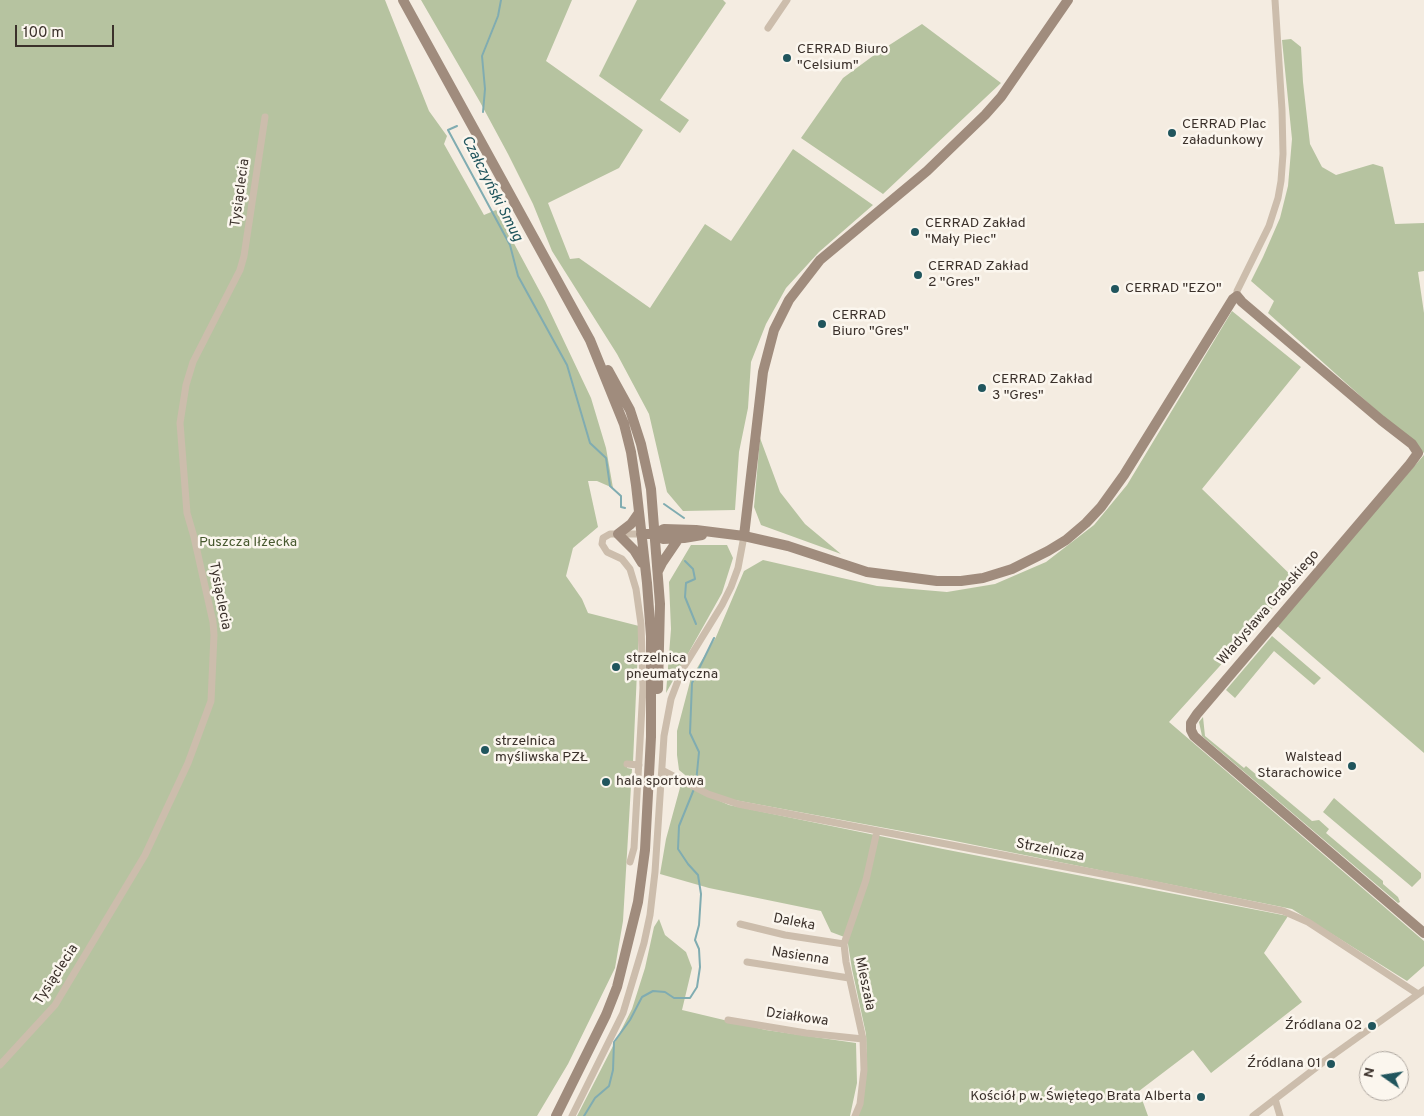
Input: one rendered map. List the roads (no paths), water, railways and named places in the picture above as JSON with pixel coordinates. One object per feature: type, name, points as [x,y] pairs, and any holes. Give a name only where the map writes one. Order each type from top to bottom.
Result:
[{"type":"street","points":[[403,0],[593,346],[606,364],[630,410],[642,444],[652,512],[660,604],[658,689],[651,737]]},
{"type":"street","points":[[768,28],[786,0]]},
{"type":"street","points":[[572,1116],[615,1030],[638,966],[650,915],[655,872],[666,717],[682,670],[722,605],[738,568],[744,536],[763,372],[774,330],[789,300],[820,260],[927,171],[1002,97],[1068,0]]},
{"type":"street","points":[[630,862],[634,848],[643,657],[634,578],[628,566],[619,557],[607,552],[602,544],[603,538],[618,534],[654,534],[663,539],[676,534],[712,533],[744,536],[788,546],[859,570],[953,582],[983,578],[1021,566],[1066,540],[1086,523],[1104,503],[1124,475],[1233,299],[1237,296],[1237,291],[1269,226],[1278,198],[1283,154],[1275,0]]},
{"type":"street","name":"Tysiąclecia","points":[[0,1066],[55,1005],[145,855],[188,763],[211,701],[213,622],[187,513],[180,417],[193,362],[240,270],[244,256],[265,117]]},
{"type":"street","name":"Władysława Grabskiego","points":[[1237,296],[1366,408],[1415,446],[1418,453],[1197,714],[1191,723],[1191,730],[1194,736],[1424,933]]},
{"type":"street","points":[[556,1116],[606,1015],[627,952],[638,902],[645,850],[651,737],[651,636],[631,452],[624,424],[593,346]]},
{"type":"street","points":[[652,512],[676,534]]},
{"type":"street","points":[[618,534],[631,524],[638,514]]},
{"type":"street","points":[[618,534],[634,550],[645,569]]},
{"type":"street","points":[[658,572],[676,534]]},
{"type":"street","points":[[627,764],[639,765]]},
{"type":"street","name":"Strzelnicza","points":[[662,770],[718,799],[738,804],[1123,878],[1283,911],[1308,922],[1422,991]]},
{"type":"street","name":"Mieszała","points":[[855,1116],[860,1104],[864,1070],[863,1039],[849,978],[844,944],[866,880],[878,831]]},
{"type":"street","name":"Daleka","points":[[740,924],[785,935],[844,944]]},
{"type":"street","name":"Nasienna","points":[[747,962],[849,978]]},
{"type":"street","points":[[1253,1116],[1372,1026],[1422,991]]},
{"type":"street","name":"Działkowa","points":[[728,1020],[806,1033],[863,1039]]},
{"type":"street","points":[[1275,1099],[1280,1116]]},
{"type":"waterway","name":"Czałczyński Smug","points":[[483,112],[485,89],[482,56],[498,16],[501,0]]},
{"type":"waterway","name":"Czałczyński Smug","points":[[457,126],[448,130],[510,245],[518,276],[567,365],[590,443],[606,458],[610,486],[621,496],[621,507],[625,508]]},
{"type":"waterway","name":"Czałczyński Smug","points":[[664,504],[684,518]]},
{"type":"waterway","name":"Czałczyński Smug","points":[[685,561],[693,569],[695,579],[686,583],[685,597],[696,624]]},
{"type":"waterway","name":"Czałczyński Smug","points":[[696,783],[699,752],[690,733],[692,683],[714,638]]},
{"type":"waterway","name":"Czałczyński Smug","points":[[584,1116],[595,1098],[609,1086],[613,1070],[614,1042],[630,1020],[642,997],[653,991],[665,992],[674,998],[690,998],[697,987],[700,967],[699,949],[695,940],[699,925],[701,894],[698,875],[678,849],[679,826],[694,789]]},
{"type":"place","name":"CERRAD Biuro \"Celsium\"","points":[[787,58]]},
{"type":"place","name":"CERRAD Plac załadunkowy","points":[[1172,133]]},
{"type":"place","name":"CERRAD Zakład \"Mały Piec\"","points":[[915,232]]},
{"type":"place","name":"CERRAD Zakład 2 \"Gres\"","points":[[918,275]]},
{"type":"place","name":"CERRAD \"EZO\"","points":[[1115,289]]},
{"type":"place","name":"CERRAD Biuro \"Gres\"","points":[[822,324]]},
{"type":"place","name":"CERRAD Zakład 3 \"Gres\"","points":[[982,388]]},
{"type":"place","name":"strzelnica pneumatyczna","points":[[616,667]]},
{"type":"place","name":"strzelnica myśliwska PZŁ","points":[[485,750]]},
{"type":"place","name":"Walstead Starachowice","points":[[1352,766]]},
{"type":"place","name":"hala sportowa","points":[[606,782]]},
{"type":"place","name":"Źródlana 02","points":[[1372,1026]]},
{"type":"place","name":"Źródlana 01","points":[[1331,1064]]},
{"type":"place","name":"Kościół p w. Świętego Brata Alberta","points":[[1201,1097]]},
{"type":"park label","name":"Puszcza Iłżecka","points":[[248,543]]}]
